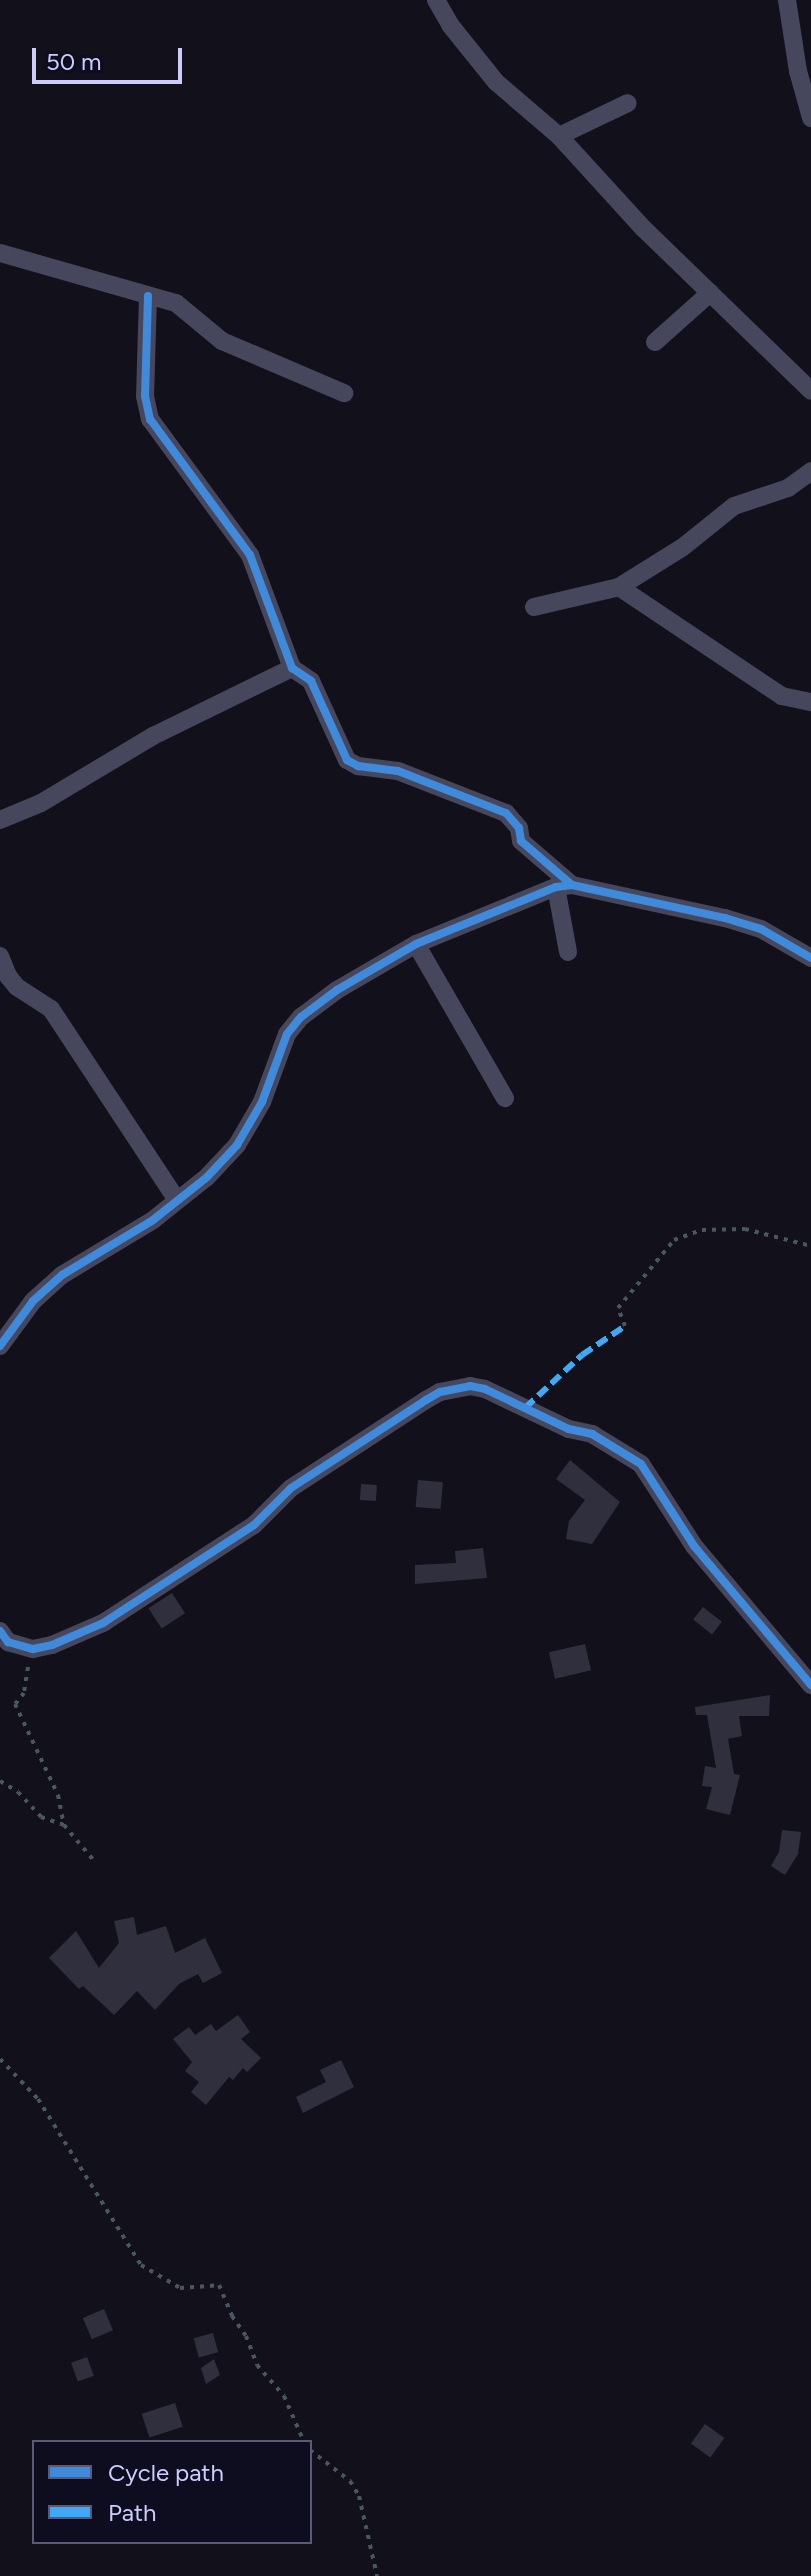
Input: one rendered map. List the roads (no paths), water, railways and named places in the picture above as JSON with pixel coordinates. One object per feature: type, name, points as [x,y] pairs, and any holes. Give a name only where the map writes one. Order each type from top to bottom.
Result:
[{"type":"street","points":[[436,0],[451,26],[496,82],[559,136],[643,228],[811,391]]},
{"type":"street","points":[[787,0],[798,71],[811,118]]},
{"type":"street","points":[[559,136],[628,103]]},
{"type":"street","points":[[0,253],[176,303],[222,341],[344,393]]},
{"type":"street","points":[[655,342],[710,293]]},
{"type":"street","points":[[148,296],[145,396],[150,419],[250,555],[292,668],[311,681],[347,760],[358,766],[398,771],[506,813],[519,828],[521,841],[564,886],[568,952]]},
{"type":"street","points":[[534,607],[619,587],[683,547],[734,506],[788,488],[811,471]]},
{"type":"street","points":[[619,587],[782,696],[811,702]]},
{"type":"street","points":[[0,820],[41,803],[153,736],[292,668]]},
{"type":"street","points":[[0,1346],[33,1301],[62,1275],[153,1220],[207,1177],[237,1145],[262,1102],[287,1034],[301,1017],[337,990],[416,944],[564,886],[725,918],[761,929],[811,958]]},
{"type":"street","points":[[416,944],[505,1098]]},
{"type":"street","points":[[0,956],[8,976],[17,987],[51,1009],[177,1200]]},
{"type":"street","points":[[0,1631],[8,1642],[33,1649],[52,1645],[103,1623],[254,1525],[291,1488],[415,1407],[440,1392],[470,1386],[485,1389],[569,1429],[592,1434],[641,1464],[694,1546],[811,1685]]}]
